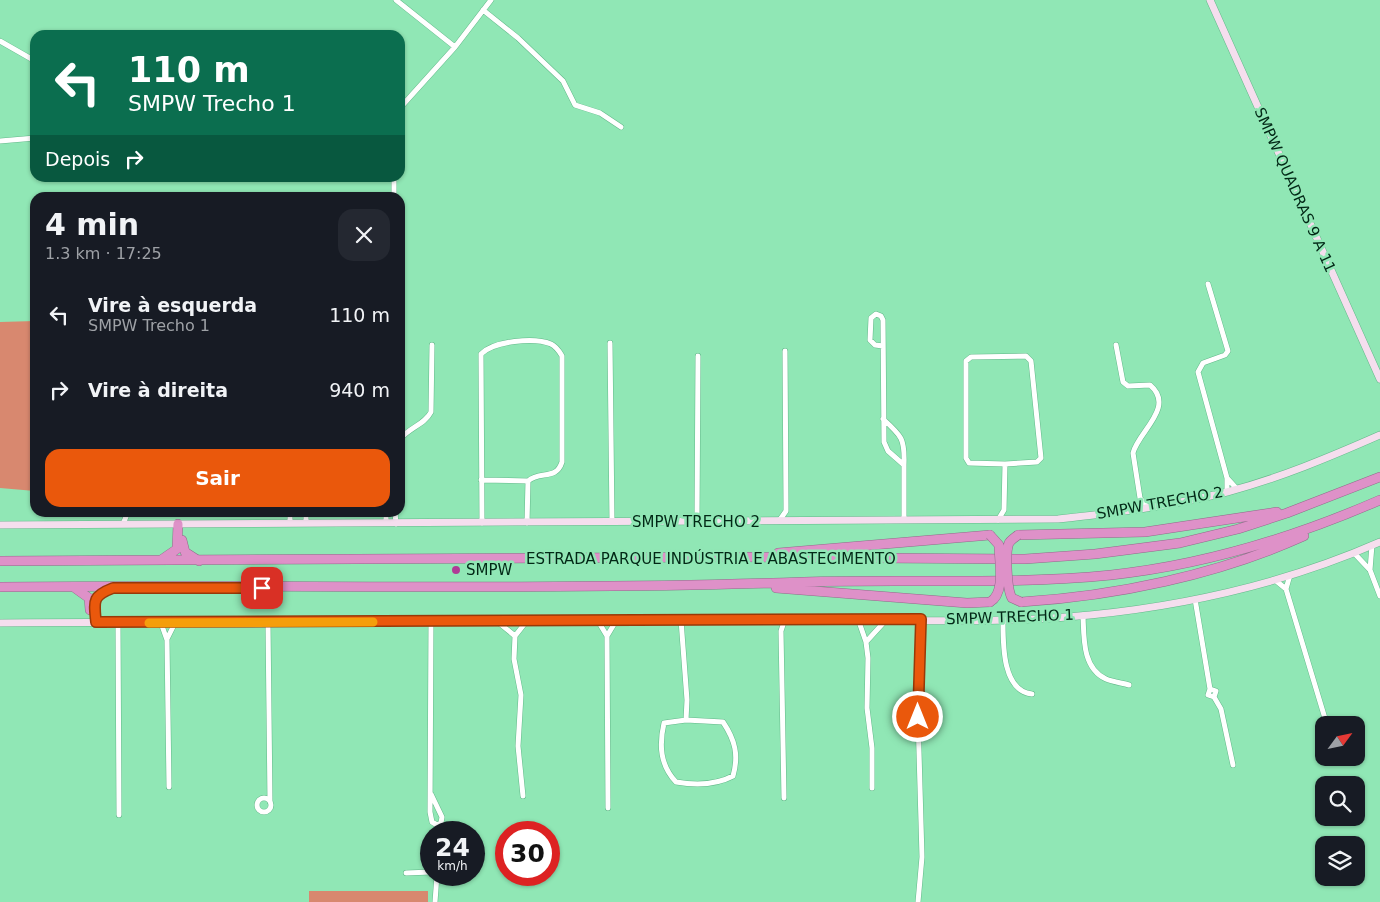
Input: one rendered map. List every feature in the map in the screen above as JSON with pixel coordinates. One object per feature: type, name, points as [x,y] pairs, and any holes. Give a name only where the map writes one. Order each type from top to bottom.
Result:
[{"type":"highway","name":"ESTRADA PARQUE INDÚSTRIA E ABASTECIMENTO","points":[[0,561],[737,557],[1025,559],[1095,554],[1180,543],[1238,529],[1287,513],[1380,477]]},
{"type":"highway","name":"ESTRADA PARQUE INDÚSTRIA E ABASTECIMENTO","points":[[0,588],[738,585],[887,580],[1030,580],[1113,575],[1182,563],[1235,551],[1323,525],[1380,500]]},
{"type":"highway","points":[[1287,513],[1275,512],[1145,532],[1018,535],[1011,540],[1008,548],[1008,583],[1010,594],[1012,598],[1021,602],[1061,599],[1171,579],[1266,551],[1306,535],[1323,525]]},
{"type":"highway","points":[[181,525],[182,549],[199,561]]},
{"type":"highway","points":[[159,561],[177,549],[181,525]]},
{"type":"highway","points":[[737,557],[990,535],[999,545],[1000,573],[998,596],[990,602],[968,603],[738,585]]},
{"type":"highway","points":[[73,587],[89,598],[93,622]]},
{"type":"highway","points":[[93,622],[96,597],[102,592],[113,588]]},
{"type":"street","points":[[396,0],[455,47]]},
{"type":"street","points":[[405,103],[455,47],[482,10],[492,0]]},
{"type":"street","name":"SMPW QUADRAS 9 A 11","points":[[1210,0],[1380,379]]},
{"type":"street","points":[[482,10],[518,38],[563,82],[575,105],[600,113],[620,127]]},
{"type":"street","points":[[0,42],[30,58]]},
{"type":"street","points":[[0,141],[30,138]]},
{"type":"street","points":[[1208,284],[1228,351],[1225,355],[1203,363],[1198,372],[1227,478],[1227,492]]},
{"type":"street","points":[[883,346],[875,345],[870,340],[872,318],[876,314],[881,316],[882,320],[883,346],[883,419],[885,446],[904,465]]},
{"type":"street","points":[[480,480],[528,481],[537,476],[552,475],[560,468],[562,462],[562,356],[557,348],[550,343],[523,341],[495,345],[481,354],[480,480],[482,523]]},
{"type":"street","points":[[610,343],[612,522]]},
{"type":"street","points":[[405,433],[425,420],[431,412],[432,345]]},
{"type":"street","points":[[1116,345],[1123,382],[1128,386],[1148,384],[1155,390],[1158,396],[1157,414],[1133,453],[1140,498],[1136,511]]},
{"type":"street","points":[[785,351],[786,511],[792,521]]},
{"type":"street","points":[[697,522],[698,356]]},
{"type":"street","points":[[1026,356],[1031,361],[1041,458],[1037,462],[1005,464],[969,463],[966,460],[966,361],[969,357],[1026,356]]},
{"type":"street","points":[[883,419],[901,436],[904,448],[904,520]]},
{"type":"street","name":"SMPW TRECHO 2","points":[[0,525],[1058,519],[1136,511],[1227,492],[1294,470],[1380,435]]},
{"type":"street","points":[[998,520],[1004,510],[1005,464]]},
{"type":"street","points":[[1227,478],[1237,489]]},
{"type":"street","points":[[527,523],[528,481]]},
{"type":"street","points":[[1140,498],[1148,508]]},
{"type":"street","points":[[1004,510],[1010,520]]},
{"type":"street","points":[[779,521],[786,511]]},
{"type":"street","points":[[123,524],[126,517]]},
{"type":"street","points":[[130,517],[133,524]]},
{"type":"street","points":[[290,517],[290,523]]},
{"type":"street","points":[[306,517],[306,523]]},
{"type":"street","points":[[386,517],[386,523]]},
{"type":"street","points":[[396,517],[396,524]]},
{"type":"street","name":"SMPW TRECHO 1","points":[[0,623],[526,622],[775,619],[1003,620],[1145,609],[1196,599],[1276,580],[1380,542]]},
{"type":"street","points":[[1370,570],[1372,545]]},
{"type":"street","points":[[1354,553],[1370,570],[1380,596]]},
{"type":"street","points":[[1286,589],[1290,575]]},
{"type":"street","points":[[1276,580],[1286,589],[1324,716]]},
{"type":"street","points":[[1196,599],[1210,689],[1216,691],[1214,697],[1222,712],[1233,764]]},
{"type":"street","points":[[1083,615],[1085,652],[1092,666],[1105,679],[1129,685]]},
{"type":"street","points":[[775,619],[781,632]]},
{"type":"street","points":[[784,798],[781,632],[785,619]]},
{"type":"street","points":[[858,619],[866,642],[872,788]]},
{"type":"street","points":[[918,902],[922,857],[918,717],[921,619]]},
{"type":"street","points":[[680,620],[687,700],[686,720]]},
{"type":"street","points":[[866,642],[886,620]]},
{"type":"street","points":[[1003,620],[1003,654],[1006,666],[1017,688],[1022,693],[1032,694]]},
{"type":"street","points":[[431,621],[431,794],[431,818],[437,825],[442,821],[442,817],[431,794]]},
{"type":"street","points":[[498,621],[516,636]]},
{"type":"street","points":[[598,621],[607,636],[608,808]]},
{"type":"street","points":[[607,636],[616,621]]},
{"type":"street","points":[[523,796],[518,746],[521,695],[514,665],[516,636],[526,622]]},
{"type":"street","points":[[161,623],[167,640],[170,787]]},
{"type":"street","points":[[167,640],[175,623]]},
{"type":"street","points":[[268,623],[270,802]]},
{"type":"street","points":[[118,624],[119,815]]},
{"type":"street","points":[[686,720],[723,722],[732,735],[735,747],[737,762],[733,776],[723,781],[690,784],[676,782],[671,777],[664,763],[660,743],[664,723],[686,720]]},
{"type":"street","points":[[406,873],[420,872]]},
{"type":"street","points":[[435,902],[436,886]]},
{"type":"shaded area","points":[[30,321],[30,491],[0,488],[0,322]]},
{"type":"shaded area","points":[[309,891],[428,891],[428,902],[309,902]]},
{"type":"slow traffic","points":[[149,623],[373,622]]},
{"type":"place","name":"SMPW","points":[[456,570]]},
{"type":"route","points":[[262,588],[113,588],[102,592],[96,597],[94,604],[96,622],[118,624],[921,619],[919,635],[918,717]]}]
